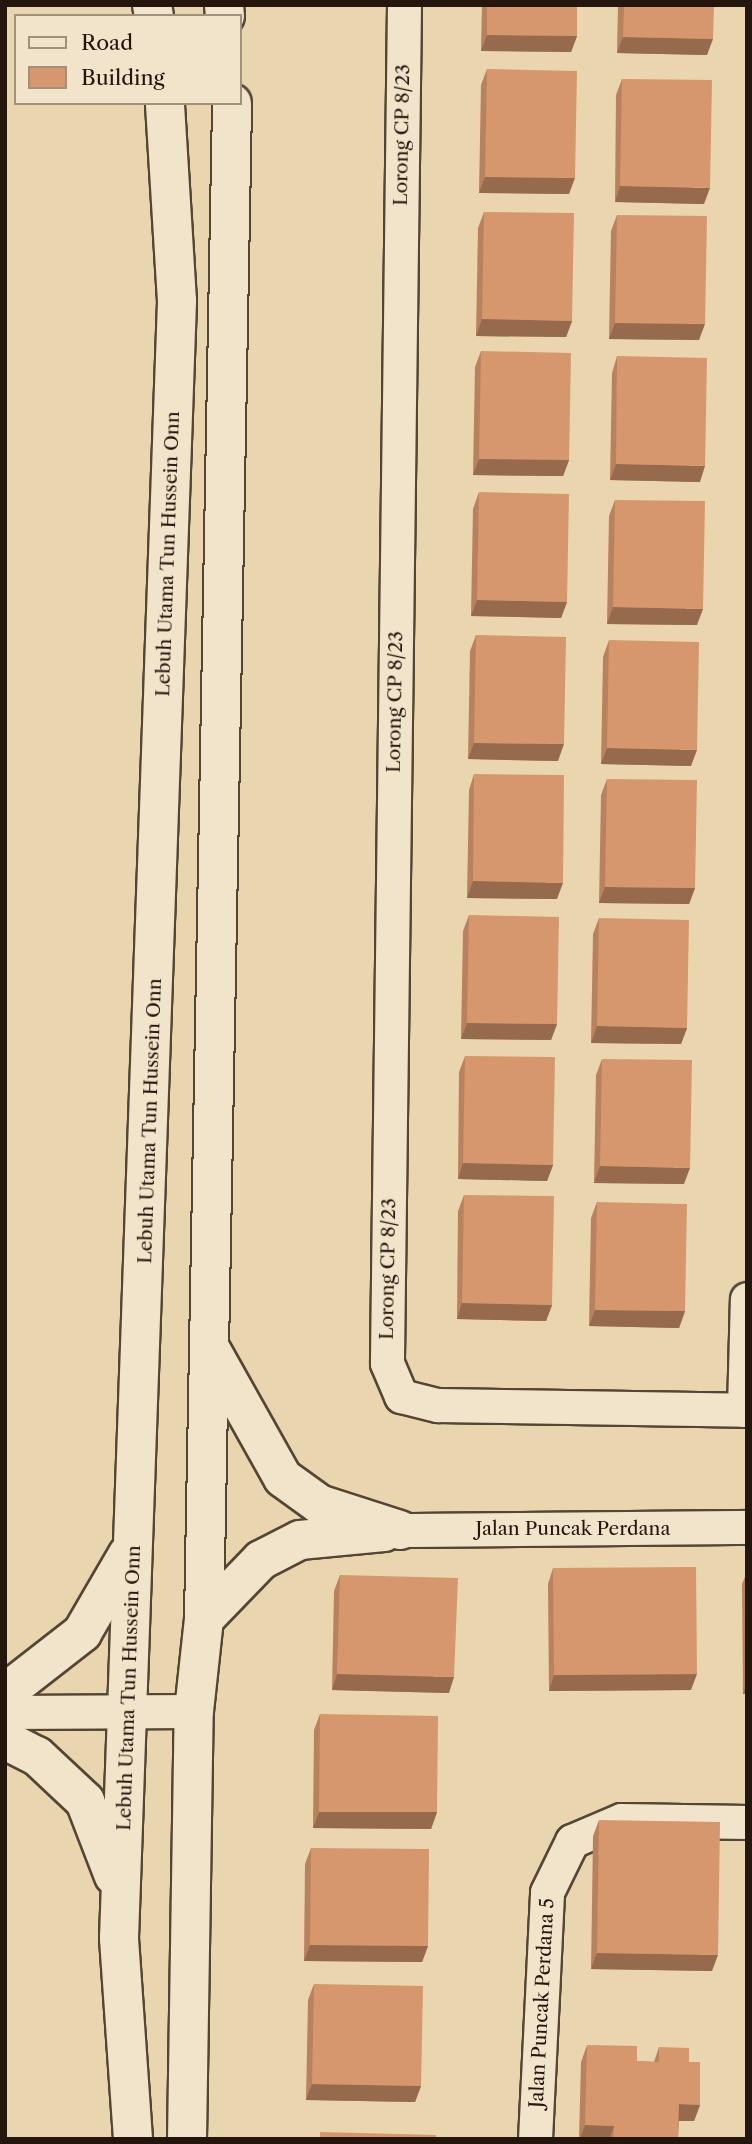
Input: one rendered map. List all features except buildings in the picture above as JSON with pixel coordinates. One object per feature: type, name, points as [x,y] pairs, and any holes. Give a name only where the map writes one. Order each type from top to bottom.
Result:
[{"type":"main road","name":"Lebuh Utama Tun Hussein Onn","points":[[133,2139],[121,1901],[136,1535],[177,301],[165,105]]},
{"type":"main road","points":[[187,2139],[194,1711],[204,1619],[210,1348],[232,105]]},
{"type":"main road","points":[[210,1348],[283,1478],[319,1504],[400,1530]]},
{"type":"main road","points":[[204,1619],[261,1560],[300,1540],[400,1530]]},
{"type":"main road","points":[[5,1693],[82,1633],[104,1603],[136,1535]]},
{"type":"main road","points":[[5,1740],[37,1756],[85,1801],[106,1845],[121,1901]]},
{"type":"street","name":"Lorong CP 8/23","points":[[404,5],[387,1363],[401,1396],[438,1405],[745,1410]]},
{"type":"street","points":[[745,1410],[747,1299]]},
{"type":"street","name":"Jalan Puncak Perdana","points":[[400,1530],[747,1527]]},
{"type":"street","points":[[5,1712],[194,1711]]},
{"type":"street","name":"Jalan Puncak Perdana 5","points":[[535,2139],[547,1892],[572,1841],[621,1820],[747,1822]]}]
